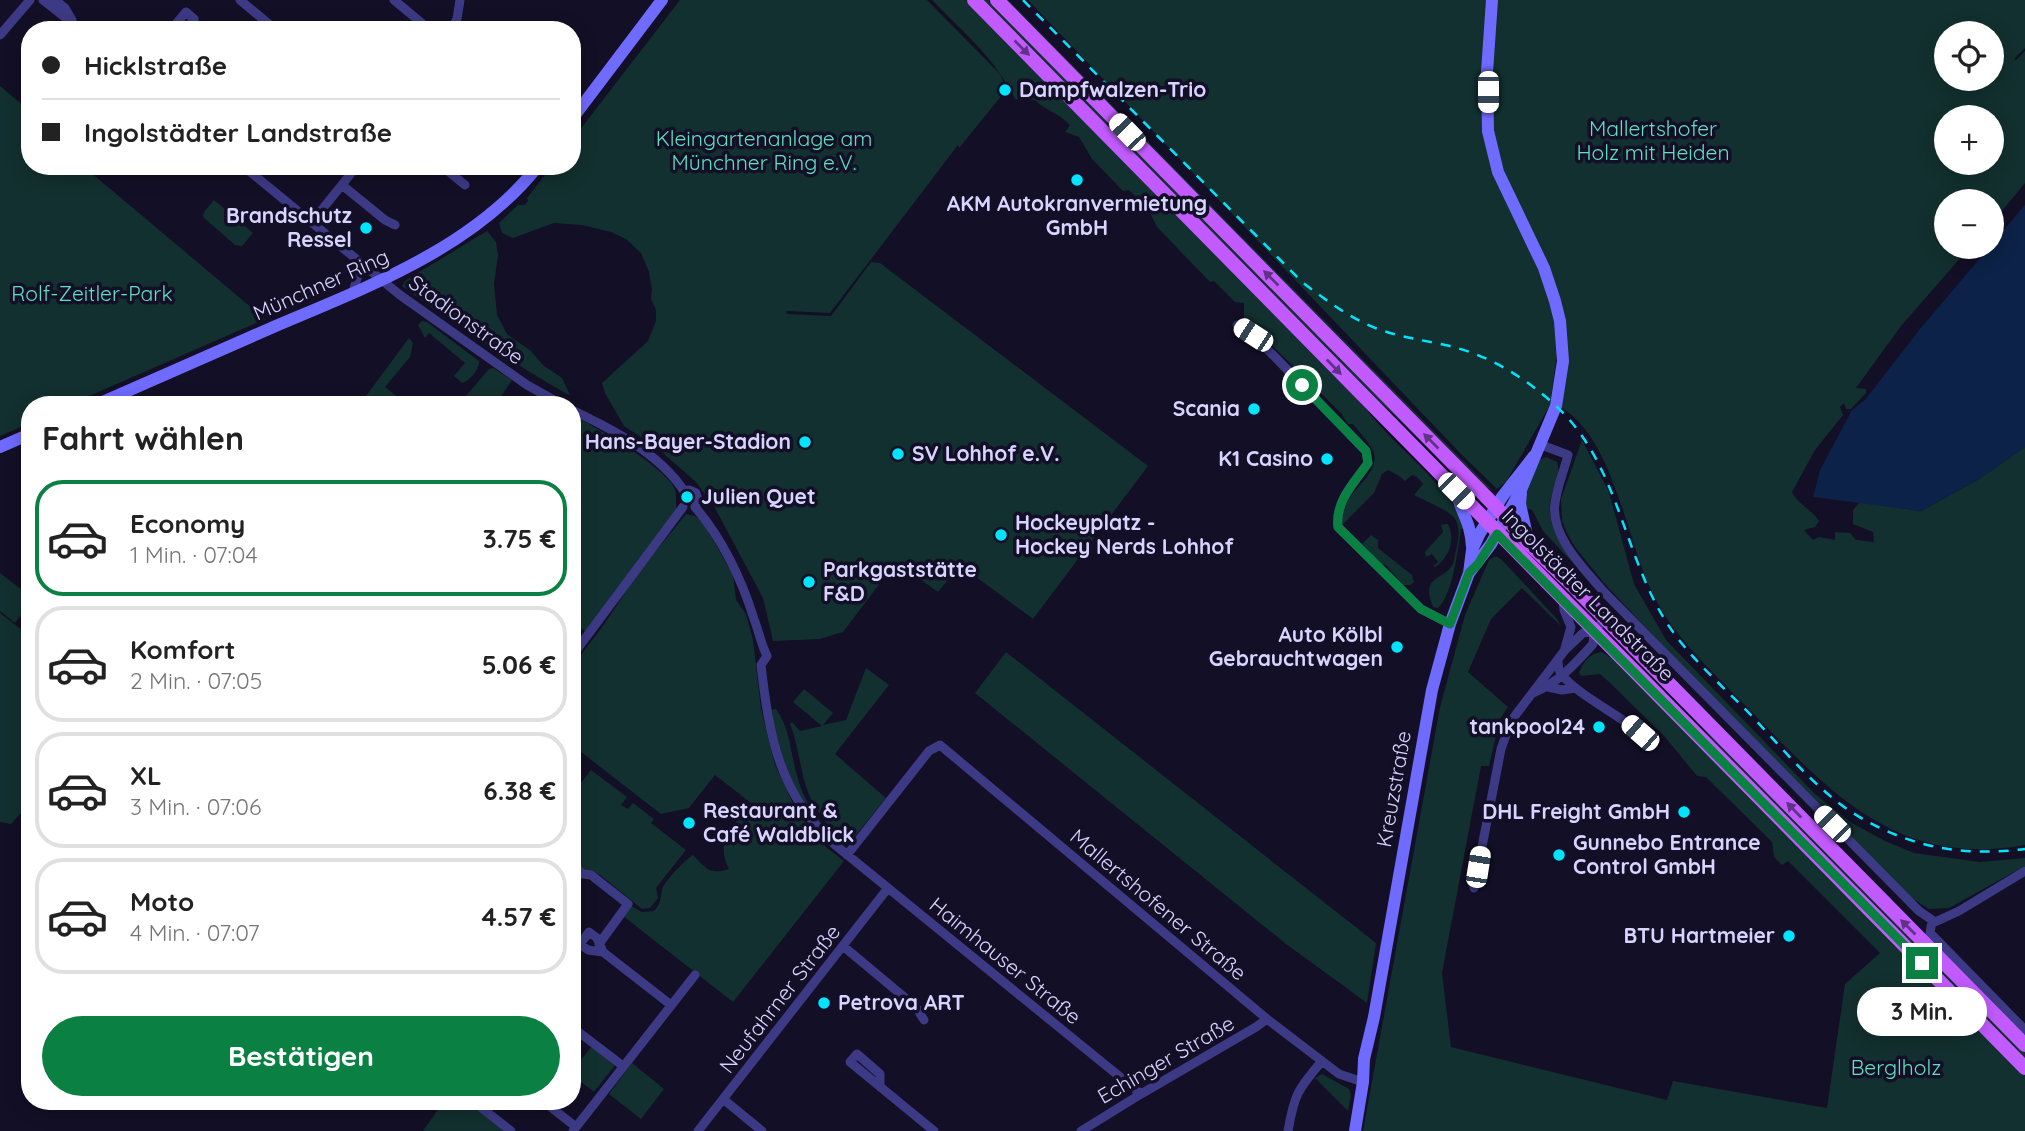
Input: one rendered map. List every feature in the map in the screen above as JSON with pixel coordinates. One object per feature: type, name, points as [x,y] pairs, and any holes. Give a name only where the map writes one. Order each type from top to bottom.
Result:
[{"type":"main road","points":[[581,108],[662,0]]},
{"type":"main road","name":"Ingolstädter Landstraße","points":[[974,0],[2025,1068]]},
{"type":"main road","name":"Ingolstädter Landstraße","points":[[996,0],[2025,1045]]},
{"type":"main road","points":[[1492,0],[1488,131],[1497,172],[1544,268],[1560,321],[1563,361],[1556,406],[1521,489],[1520,504],[1529,544]]},
{"type":"main road","name":"Münchner Ring","points":[[116,396],[381,280],[486,218],[519,190],[531,175]]},
{"type":"main road","points":[[0,447],[21,438]]},
{"type":"main road","name":"Kreuzstraße","points":[[1469,573],[1497,534],[1500,513],[1536,450]]},
{"type":"main road","points":[[1500,513],[1521,489]]},
{"type":"main road","name":"Kreuzstraße","points":[[1355,1131],[1363,1082],[1372,1060],[1374,1017],[1432,690],[1450,624],[1469,573],[1471,529],[1456,491]]},
{"type":"main road","name":"Kreuzstraße","points":[[1472,550],[1486,522],[1500,513]]},
{"type":"street","points":[[0,35],[30,0]]},
{"type":"street","points":[[43,0],[70,21]]},
{"type":"street","points":[[55,0],[74,21]]},
{"type":"street","points":[[240,0],[265,21]]},
{"type":"street","points":[[394,0],[418,21]]},
{"type":"street","points":[[456,21],[460,0]]},
{"type":"street","points":[[178,21],[186,12],[194,19],[192,21]]},
{"type":"street","name":"Stadionstraße","points":[[254,175],[381,280],[509,373],[548,396]]},
{"type":"street","points":[[312,222],[350,175]]},
{"type":"street","points":[[453,175],[465,185]]},
{"type":"street","points":[[342,185],[395,225]]},
{"type":"street","points":[[353,292],[358,275],[355,258]]},
{"type":"street","points":[[1237,325],[1253,335],[1276,357],[1366,451],[1368,463],[1336,513],[1338,527],[1421,609],[1450,624]]},
{"type":"street","points":[[581,414],[602,424],[644,451],[657,461],[684,491]]},
{"type":"street","name":"Ingolstädter Landstraße","points":[[1536,450],[1568,455],[1555,503],[1558,528],[1578,561],[1604,592],[1775,767],[1932,921],[1930,933],[2025,1030]]},
{"type":"street","points":[[684,491],[696,493],[698,500],[695,507]]},
{"type":"street","points":[[684,491],[679,499],[683,507],[695,507]]},
{"type":"street","points":[[581,644],[683,507]]},
{"type":"street","points":[[695,507],[707,521],[728,558],[767,656],[761,665],[765,702],[785,778],[808,817],[847,855]]},
{"type":"street","points":[[1563,600],[1571,627],[1565,650]]},
{"type":"street","points":[[1474,888],[1501,749],[1511,721],[1565,650],[1583,633],[1594,631],[1605,619]]},
{"type":"street","points":[[1533,693],[1548,687],[1562,676],[1593,644],[1594,631]]},
{"type":"street","points":[[1558,659],[1558,669],[1562,676],[1615,712],[1640,733]]},
{"type":"street","points":[[1542,678],[1548,687],[1562,690],[1576,688]]},
{"type":"street","name":"Mallertshofener Straße","points":[[847,855],[929,751],[937,745],[943,747],[1267,1019],[1339,1074],[1363,1082]]},
{"type":"street","name":"Haimhauser Straße","points":[[847,855],[1141,1094]]},
{"type":"street","points":[[1932,921],[1959,911],[2025,871]]},
{"type":"street","points":[[581,873],[591,875],[628,904],[601,948],[671,1006]]},
{"type":"street","name":"Neufahrner Straße","points":[[698,1131],[888,888]]},
{"type":"street","points":[[844,946],[916,1007],[924,1020]]},
{"type":"street","points":[[553,1110],[574,1129],[695,975]]},
{"type":"street","name":"Echinger Straße","points":[[1081,1131],[1267,1019]]},
{"type":"street","points":[[581,1034],[623,1066]]},
{"type":"street","points":[[1287,1131],[1298,1089],[1322,1061]]},
{"type":"street","points":[[880,1087],[934,1131]]},
{"type":"street","points":[[723,1099],[762,1131]]},
{"type":"street","points":[[484,1110],[511,1131]]},
{"type":"green space","name":"Kleingartenanlage am Münchner Ring e.V.","points":[[680,0],[927,0],[1000,74],[1007,89],[959,148],[958,145],[830,313],[786,311],[787,314],[831,316],[871,262],[880,263],[1148,466],[1033,619],[960,565],[938,592],[896,562],[843,632],[820,639],[773,641],[763,598],[715,508],[696,482],[656,447],[624,426],[605,393],[602,383],[648,341],[656,321],[649,272],[641,253],[626,239],[611,232],[582,225],[554,223],[513,238],[502,233],[499,223],[518,205],[525,205],[527,198],[545,175],[581,175],[581,128]]},
{"type":"green space","points":[[932,0],[966,0],[1360,400],[1372,417],[1445,493],[1467,528],[1461,529],[1448,593],[1438,608],[1433,607],[1429,589],[1434,580],[1453,564],[1458,534],[1458,525],[1454,518],[1414,495],[1423,484],[1417,477],[1412,475],[1405,481],[1388,470],[1382,474],[1374,493],[1342,525],[1344,506],[1371,470],[1374,461],[1373,451],[1353,424],[1348,424],[1341,413],[1244,318],[1244,303],[1235,302],[1214,281],[1210,282],[1157,227],[1148,209],[1129,190],[1123,191],[1092,159],[1079,137],[1065,132],[1070,125],[1035,100],[1015,99],[988,58]]},
{"type":"green space","points":[[980,0],[989,0],[1485,505],[1391,412],[1369,394]]},
{"type":"green space","points":[[1003,0],[1008,0],[1492,490],[1482,485]]},
{"type":"green space","points":[[1028,0],[1487,0],[1493,173],[1543,280],[1553,309],[1558,345],[1550,405],[1506,482],[1497,489],[1460,453]]},
{"type":"green space","name":"Mallertshofer Holz mit Heiden","points":[[1495,0],[2025,0],[2025,48],[2014,59],[2025,51],[2025,183],[2004,208],[2004,189],[1934,189],[1934,259],[1960,259],[1901,326],[1856,388],[1866,389],[1866,393],[1851,409],[1846,409],[1844,403],[1840,407],[1843,415],[1815,450],[1792,492],[1819,521],[1815,527],[1804,530],[1813,540],[1819,537],[1835,540],[1835,532],[1850,533],[1856,540],[1874,542],[1873,532],[1853,524],[1853,510],[1860,502],[1921,511],[1979,479],[2025,447],[2025,845],[1979,849],[1938,845],[1901,833],[1867,816],[1805,766],[1682,639],[1652,592],[1606,465],[1578,421],[1560,407],[1565,320],[1503,169],[1493,130],[1491,71]]},
{"type":"green space","name":"Rolf-Zeitler-Park","points":[[0,86],[21,104],[21,175],[94,175],[265,319],[89,396],[21,396],[21,427],[0,436]]},
{"type":"green space","points":[[214,200],[253,233],[242,246],[235,245],[203,217]]},
{"type":"green space","points":[[487,231],[496,242],[498,255],[494,284],[497,315],[507,334],[562,378],[570,395],[470,333],[451,318],[452,314],[448,311],[446,313],[441,307],[436,311],[402,286],[406,280]]},
{"type":"green space","points":[[422,321],[479,361],[476,371],[468,380],[462,383],[454,376],[465,363],[429,333],[425,338],[418,325]]},
{"type":"green space","points":[[409,338],[413,343],[410,357],[385,387],[396,396],[366,396]]},
{"type":"green space","points":[[493,368],[512,380],[501,396],[466,396],[489,369]]},
{"type":"green space","points":[[581,420],[660,471],[675,490],[677,511],[586,632],[581,628]]},
{"type":"green space","points":[[1582,440],[1609,492],[1634,584],[1666,640],[1815,794],[1852,823],[1914,853],[1980,862],[2025,858],[2025,866],[1949,908],[1929,909],[1910,897],[1682,666],[1603,582],[1575,547],[1562,521],[1561,499]]},
{"type":"green space","points":[[1546,457],[1557,462],[1558,466],[1550,504],[1551,521],[1572,562],[1543,531],[1532,510],[1525,508],[1527,486],[1532,471],[1540,460]]},
{"type":"green space","points":[[686,514],[703,522],[733,575],[736,600],[746,614],[753,640],[761,709],[775,765],[797,812],[826,847],[844,861],[733,1002],[623,916],[631,906],[642,912],[654,911],[667,881],[693,855],[709,870],[729,869],[725,859],[725,842],[733,826],[751,803],[715,775],[689,808],[661,814],[581,752],[581,654],[639,572]]},
{"type":"green space","points":[[1448,524],[1450,548],[1444,559],[1435,567],[1433,566],[1438,562],[1432,554],[1426,557],[1425,552],[1443,532],[1441,525]]},
{"type":"green space","points":[[1371,535],[1378,540],[1378,548],[1412,575],[1414,582],[1403,585],[1386,565],[1381,564],[1362,544]]},
{"type":"green space","name":"Berglholz","points":[[1496,556],[1561,626],[1522,588],[1491,619],[1468,672],[1508,707],[1500,719],[1489,766],[1481,766],[1442,973],[1451,1047],[1667,1100],[1673,1081],[1827,1108],[1845,984],[1880,953],[1788,861],[1782,865],[1774,857],[1772,842],[1706,777],[1697,776],[1665,737],[1608,681],[1600,674],[1581,676],[1579,673],[1588,659],[1602,652],[1616,661],[2025,1076],[2025,1131],[1363,1131],[1440,707],[1465,615],[1489,560]]},
{"type":"green space","points":[[0,573],[21,589],[21,615],[15,623],[0,611]]},
{"type":"green space","points":[[0,613],[21,629],[21,813],[11,824],[0,822]]},
{"type":"green space","points":[[1613,640],[1702,729],[1722,745],[2025,1051],[2025,1061]]},
{"type":"green space","points":[[1006,652],[1376,943],[1367,1003],[1286,944],[975,693]]},
{"type":"green space","points":[[866,668],[889,685],[835,754],[886,798],[851,841],[841,838],[834,831],[812,800],[790,724],[792,722],[800,731],[822,726],[793,702],[804,689],[833,713],[823,725],[846,720]]},
{"type":"green space","points":[[776,709],[787,732],[804,796],[826,832],[804,803],[789,775],[770,710]]},
{"type":"green space","points":[[591,770],[627,797],[621,805],[628,809],[633,803],[654,819],[651,823],[686,850],[656,888],[658,898],[650,908],[642,909],[600,875],[581,868],[581,783]]},
{"type":"green space","points":[[592,1046],[616,1064],[594,1092],[581,1082],[581,1060]]},
{"type":"green space","points":[[632,1063],[664,1089],[641,1119],[609,1094]]},
{"type":"green space","points":[[1322,1074],[1349,1089],[1351,1095],[1348,1111],[1315,1078]]},
{"type":"green space","points":[[438,1110],[479,1110],[506,1131],[423,1131]]},
{"type":"water","points":[[2025,205],[2025,447],[1979,479],[1921,511],[1813,497],[1820,470],[1852,410],[1865,400],[1979,259],[2004,259],[2004,230]]},
{"type":"railway","points":[[1023,0],[1302,282],[1367,325],[1460,349],[1490,360],[1517,376],[1555,405],[1575,426],[1604,474],[1645,580],[1675,635],[1824,791],[1873,825],[1915,841],[1936,847],[1979,852],[2025,849]]},
{"type":"place","name":"Dampfwalzen-Trio","points":[[1005,90]]},
{"type":"place","name":"AKM Autokranvermietung GmbH","points":[[1077,180]]},
{"type":"place","name":"Brandschutz Ressel","points":[[366,228]]},
{"type":"place","name":"Scania","points":[[1254,409]]},
{"type":"place","name":"Hans-Bayer-Stadion","points":[[805,442]]},
{"type":"place","name":"SV Lohhof e.V.","points":[[898,454]]},
{"type":"place","name":"K1 Casino","points":[[1327,459]]},
{"type":"place","name":"Julien Quet","points":[[687,497]]},
{"type":"place","name":"Hockeyplatz - Hockey Nerds Lohhof","points":[[1001,535]]},
{"type":"place","name":"Parkgaststätte F&D","points":[[809,582]]},
{"type":"place","name":"Auto Kölbl Gebrauchtwagen","points":[[1397,647]]},
{"type":"place","name":"tankpool24","points":[[1599,727]]},
{"type":"place","name":"DHL Freight GmbH","points":[[1684,812]]},
{"type":"place","name":"Restaurant & Café Waldblick","points":[[689,823]]},
{"type":"place","name":"Gunnebo Entrance Control GmbH","points":[[1559,855]]},
{"type":"place","name":"BTU Hartmeier","points":[[1789,936]]},
{"type":"place","name":"Petrova ART","points":[[824,1003]]},
{"type":"route","points":[[1302,385],[1366,451],[1368,463],[1336,513],[1338,527],[1421,609],[1450,624],[1469,573],[1497,534],[1922,963]]}]
